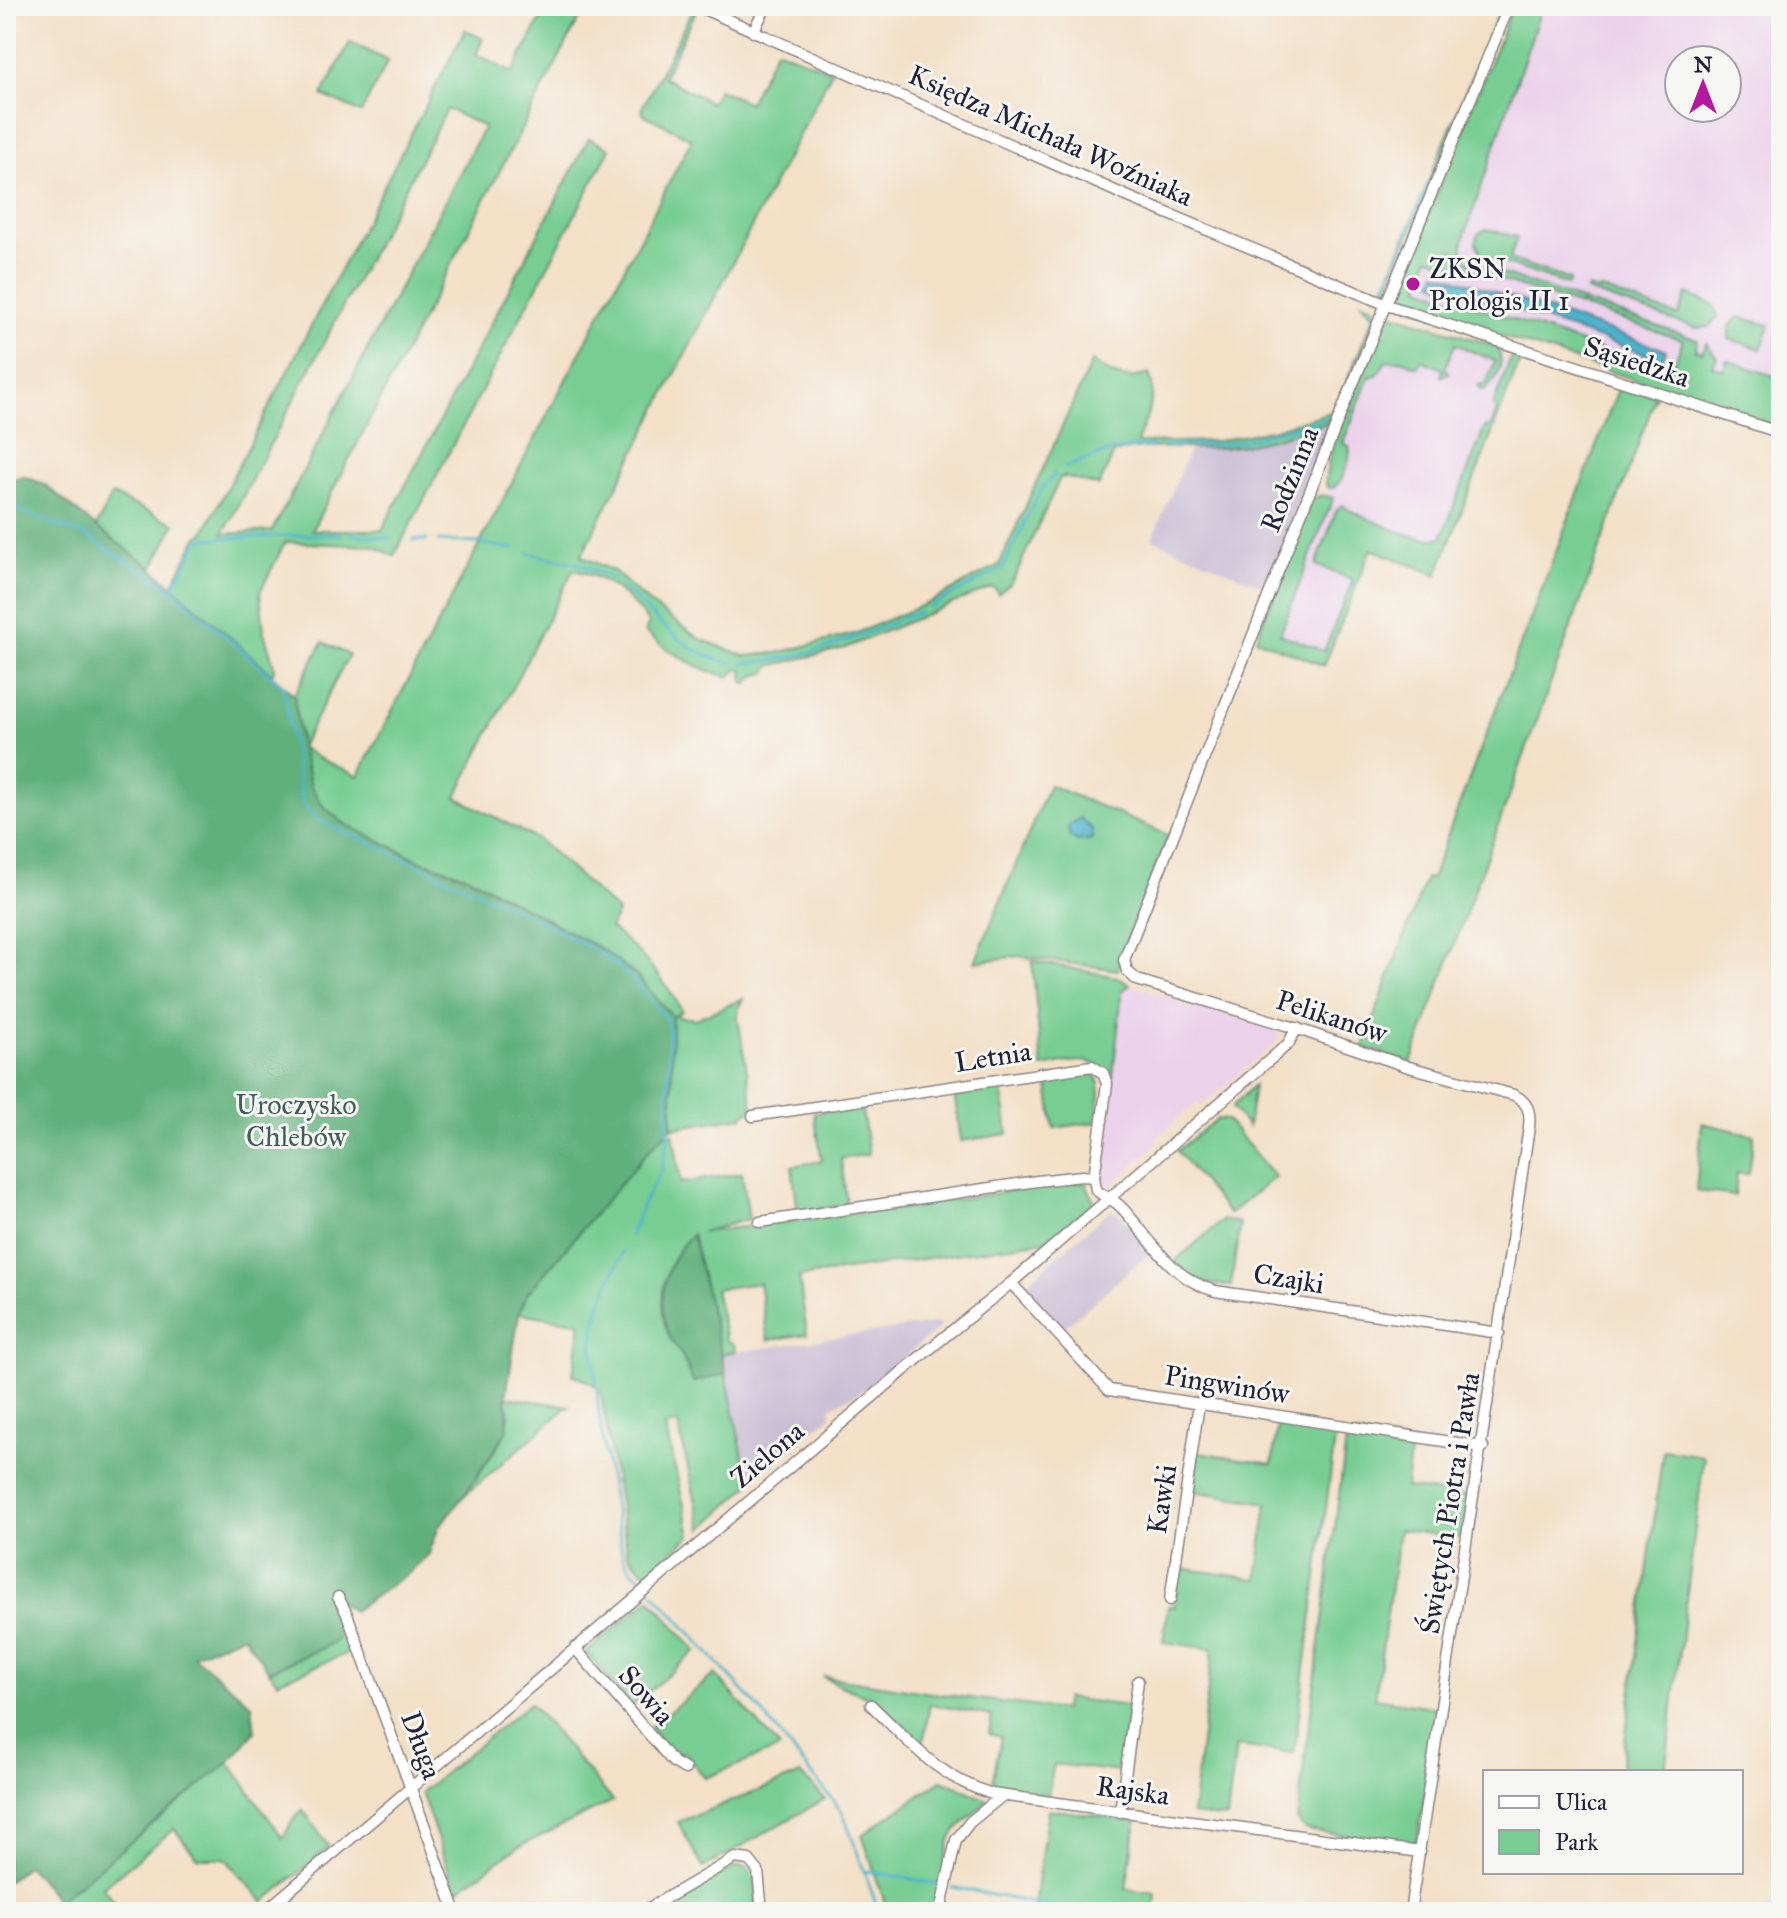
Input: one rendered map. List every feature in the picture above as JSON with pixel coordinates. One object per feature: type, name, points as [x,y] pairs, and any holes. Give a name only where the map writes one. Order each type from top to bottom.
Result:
[{"type":"street","name":"Księdza Michała Woźniaka","points":[[697,6],[1144,203],[1387,305]]},
{"type":"street","points":[[753,32],[766,6]]},
{"type":"street","name":"Rodzinna","points":[[1127,971],[1125,957],[1133,934],[1509,6]]},
{"type":"street","name":"Sąsiedzka","points":[[1387,305],[1781,433]]},
{"type":"street","name":"Pelikanów","points":[[1127,971],[1141,981],[1297,1028],[1409,1067],[1514,1095],[1524,1102]]},
{"type":"street","name":"Zielona","points":[[264,1912],[963,1320],[1011,1283],[1288,1044],[1297,1028]]},
{"type":"street","name":"Letnia","points":[[753,1116],[1092,1066],[1100,1069],[1107,1084],[1094,1177]]},
{"type":"street","name":"Świętych Piotra i Pawła","points":[[1410,1912],[1483,1447],[1529,1127],[1530,1115],[1524,1102]]},
{"type":"street","points":[[760,1222],[1082,1176],[1094,1177],[1096,1190],[1109,1199]]},
{"type":"street","name":"Czajki","points":[[1109,1199],[1119,1205],[1178,1274],[1195,1285],[1215,1291],[1499,1333]]},
{"type":"street","name":"Pingwinów","points":[[1011,1283],[1109,1390],[1483,1447]]},
{"type":"street","name":"Kawki","points":[[1170,1600],[1199,1404]]},
{"type":"street","name":"Długa","points":[[338,1597],[347,1614],[456,1912]]},
{"type":"street","name":"Sowia","points":[[575,1648],[673,1762],[685,1769]]},
{"type":"street","points":[[1120,1812],[1138,1681]]},
{"type":"street","name":"Rajska","points":[[871,1705],[934,1767],[950,1777],[1002,1796],[1420,1852]]},
{"type":"street","points":[[940,1912],[956,1840],[970,1822],[1002,1796]]},
{"type":"street","points":[[642,1912],[729,1860],[744,1858],[758,1871],[762,1912]]},
{"type":"shaded area","points":[[1521,6],[1781,6],[1781,417],[1414,287],[1418,277],[1413,274]]},
{"type":"shaded area","points":[[1392,322],[1518,364],[1437,575],[1371,549],[1324,666],[1261,641],[1318,500],[1326,495],[1348,429]]},
{"type":"shaded area","points":[[1330,422],[1310,473],[1304,480],[1267,588],[1152,539],[1190,449],[1223,448],[1274,439]]},
{"type":"shaded area","points":[[1130,985],[1176,999],[1181,1005],[1194,1010],[1201,1006],[1213,1009],[1279,1033],[1279,1040],[1202,1105],[1196,1103],[1111,1186],[1101,1183],[1122,991]]},
{"type":"shaded area","points":[[1109,1211],[1117,1212],[1151,1252],[1063,1328],[1029,1289],[1028,1282]]},
{"type":"shaded area","points":[[939,1323],[941,1326],[866,1389],[830,1407],[831,1416],[750,1478],[749,1486],[721,1354]]},
{"type":"green space","points":[[548,6],[586,6],[312,530],[382,530],[589,138],[610,149],[394,556],[374,546],[285,542],[260,592],[264,632],[275,669],[272,674],[172,586],[197,537],[203,534],[465,30],[483,39],[476,54],[512,73]],"holes":[[[447,109],[484,127],[272,531],[223,534]]]},
{"type":"green space","points":[[1501,6],[1505,6],[1385,294],[1377,296],[1375,294],[1385,286]]},
{"type":"green space","points":[[1513,6],[1542,6],[1463,241],[1463,254],[1448,250],[1446,254],[1464,257],[1473,264],[1698,340],[1695,350],[1703,352],[1706,343],[1717,357],[1712,366],[1724,370],[1726,360],[1781,378],[1781,427],[1402,304],[1397,300],[1397,290]],"holes":[[[1429,257],[1580,306],[1581,303],[1586,308],[1683,340],[1670,374],[1420,287]]]},
{"type":"green space","points":[[697,10],[663,77],[711,103],[718,89],[749,103],[776,49],[832,71],[581,556],[614,571],[649,603],[700,639],[745,656],[777,653],[854,634],[930,602],[999,565],[1092,361],[1119,376],[1149,374],[1151,400],[1137,443],[1218,441],[1275,429],[1334,411],[1374,316],[1362,302],[1375,306],[1378,314],[1310,474],[1306,474],[1310,472],[1329,422],[1234,446],[1153,448],[1114,453],[1099,486],[1060,478],[1016,574],[998,594],[992,587],[845,648],[770,666],[766,673],[756,675],[748,683],[743,682],[743,670],[736,670],[730,677],[706,670],[674,654],[645,632],[649,623],[625,596],[596,577],[573,570],[456,797],[539,840],[618,912],[610,928],[641,956],[667,987],[682,1011],[674,1016],[695,1019],[743,999],[738,1018],[753,1107],[742,1117],[672,1128],[672,1016],[601,949],[469,877],[421,861],[343,823],[323,806],[311,787],[301,747],[358,776],[692,139],[643,114],[642,108],[690,15]]},
{"type":"green space","points":[[350,42],[388,61],[361,113],[322,95]]},
{"type":"green space","points":[[1486,229],[1517,237],[1510,259],[1570,280],[1568,285],[1483,256],[1476,243],[1478,234]]},
{"type":"green space","points":[[1588,288],[1600,289],[1678,316],[1687,294],[1714,305],[1718,318],[1709,327],[1696,328],[1587,291]]},
{"type":"green space","points":[[1393,314],[1496,346],[1500,358],[1499,370],[1493,382],[1483,390],[1479,389],[1479,384],[1486,384],[1495,361],[1455,344],[1445,368],[1449,373],[1441,377],[1443,369],[1421,360],[1418,367],[1401,360],[1386,361],[1377,375],[1369,377],[1343,443],[1349,446],[1350,451],[1343,475],[1333,488],[1327,487],[1326,475],[1338,432],[1387,319]]},
{"type":"green space","points":[[1738,317],[1770,325],[1761,349],[1729,339],[1729,327]]},
{"type":"green space","points":[[1523,353],[1437,575],[1371,549],[1324,666],[1256,639],[1311,501],[1317,497],[1333,498],[1280,634],[1324,651],[1353,580],[1316,565],[1337,509],[1343,505],[1409,535],[1433,539],[1442,537],[1485,427],[1490,428],[1497,411],[1493,406],[1511,357]]},
{"type":"green space","points":[[1623,386],[1656,396],[1411,1063],[1363,1047],[1426,878],[1431,879],[1618,389]]},
{"type":"green space","name":"Uroczysko Chlebów","points":[[22,476],[44,484],[152,568],[294,695],[301,747],[311,787],[323,806],[343,823],[421,861],[469,877],[601,949],[637,976],[672,1016],[672,1128],[654,1144],[527,1294],[519,1313],[506,1397],[508,1429],[463,1497],[439,1526],[429,1554],[410,1572],[353,1611],[334,1600],[345,1628],[341,1636],[333,1643],[269,1671],[243,1635],[193,1655],[252,1705],[255,1732],[229,1762],[58,1901],[28,1865],[6,1882],[6,482]]},
{"type":"green space","points":[[112,495],[175,524],[152,568],[96,527]]},
{"type":"green space","points":[[323,642],[349,655],[301,747],[294,695]]},
{"type":"green space","points":[[1049,785],[1168,835],[1122,952],[1118,970],[1018,956],[975,962]]},
{"type":"green space","points":[[1032,961],[1117,977],[1130,985],[1122,991],[1112,1085],[1100,1067],[1092,1063],[1083,1061],[1042,1067]]},
{"type":"green space","points":[[1086,1071],[1095,1074],[1099,1086],[1096,1122],[1054,1128],[1047,1078]]},
{"type":"green space","points":[[1001,1085],[1008,1134],[961,1141],[954,1092]]},
{"type":"green space","points":[[1254,1085],[1248,1127],[1232,1107]]},
{"type":"green space","points":[[861,1105],[869,1154],[841,1159],[847,1205],[798,1212],[792,1166],[822,1161],[814,1113]]},
{"type":"green space","points":[[1217,1119],[1227,1120],[1275,1177],[1229,1214],[1177,1151]]},
{"type":"green space","points":[[1702,1123],[1754,1135],[1749,1174],[1737,1173],[1735,1196],[1696,1191]]},
{"type":"green space","points":[[673,1133],[681,1183],[742,1173],[749,1219],[702,1232],[902,1208],[1069,1182],[1086,1183],[1094,1201],[1092,1206],[1045,1241],[799,1277],[807,1334],[768,1340],[759,1283],[715,1289],[726,1340],[734,1345],[736,1351],[721,1354],[692,1235],[670,1338],[683,1357],[693,1382],[726,1374],[749,1486],[702,1529],[678,1424],[665,1426],[691,1535],[646,1574],[628,1555],[601,1393],[592,1383],[573,1375],[581,1323],[519,1313],[527,1294],[541,1275],[654,1144],[662,1136]]},
{"type":"green space","points":[[1223,1220],[1240,1223],[1231,1286],[1200,1281],[1175,1261]]},
{"type":"green space","points":[[692,1234],[726,1374],[693,1382],[684,1359],[670,1338],[663,1310],[669,1269]]},
{"type":"green space","points":[[506,1397],[569,1406],[463,1497],[501,1442],[509,1417]]},
{"type":"green space","points":[[1278,1423],[1328,1429],[1335,1439],[1294,1753],[1236,1746],[1227,1818],[1192,1814],[1213,1649],[1163,1642],[1168,1606],[1174,1607],[1180,1568],[1257,1579],[1267,1503],[1192,1491],[1198,1452],[1272,1464]]},
{"type":"green space","points":[[1355,1434],[1411,1443],[1406,1488],[1468,1496],[1462,1538],[1399,1530],[1375,1698],[1438,1708],[1418,1837],[1412,1844],[1305,1830],[1297,1820],[1346,1441]]},
{"type":"green space","points":[[1663,1450],[1704,1456],[1665,1770],[1621,1770]]},
{"type":"green space","points":[[650,1598],[696,1651],[632,1706],[586,1653]]},
{"type":"green space","points":[[345,1628],[353,1647],[346,1654],[277,1682],[269,1671],[323,1648]]},
{"type":"green space","points":[[715,1674],[780,1748],[705,1778],[685,1753],[670,1752],[650,1728]]},
{"type":"green space","points":[[822,1676],[1063,1710],[1066,1698],[1129,1706],[1120,1772],[1054,1764],[1048,1795],[1001,1790],[993,1779],[1001,1737],[989,1734],[992,1716],[930,1704],[923,1744],[874,1699]]},
{"type":"green space","points":[[530,1703],[613,1801],[518,1847],[456,1891],[421,1792]]},
{"type":"green space","points":[[229,1762],[283,1838],[296,1815],[303,1810],[329,1847],[264,1902],[225,1858],[198,1858],[174,1829],[103,1887],[123,1912],[67,1912],[58,1901]]},
{"type":"green space","points":[[801,1774],[825,1799],[703,1868],[678,1822]]},
{"type":"green space","points":[[942,1780],[988,1800],[955,1831],[949,1842],[936,1912],[888,1912],[862,1835]]},
{"type":"green space","points":[[1048,1809],[1136,1821],[1126,1889],[1156,1893],[1154,1912],[1033,1912]]},
{"type":"green space","points":[[736,1867],[747,1867],[755,1877],[757,1912],[667,1912],[663,1905]]},
{"type":"water","points":[[1437,272],[1666,350],[1662,360],[1433,282]]},
{"type":"water","points":[[1080,818],[1092,829],[1092,839],[1077,841],[1069,835],[1068,826]]},
{"type":"waterway","points":[[1379,294],[1394,269],[1430,179]]},
{"type":"waterway","points":[[1372,309],[1375,314],[1373,323]]},
{"type":"waterway","points":[[1334,417],[1345,389]]},
{"type":"waterway","points":[[1166,446],[1246,440],[1332,417]]},
{"type":"waterway","points":[[1066,467],[1110,451],[1153,446]]},
{"type":"waterway","points":[[929,607],[1003,568],[1040,491],[1055,474]]},
{"type":"waterway","points":[[6,505],[87,536],[172,589],[284,687],[302,803],[318,820],[529,915],[601,953],[633,979],[666,1018],[669,1030],[668,1138],[661,1172],[643,1203],[630,1236]]},
{"type":"waterway","points":[[172,589],[200,539],[341,534]]},
{"type":"waterway","points":[[351,534],[390,538]]},
{"type":"waterway","points":[[413,540],[427,540]]},
{"type":"waterway","points":[[438,541],[513,549]]},
{"type":"waterway","points":[[528,553],[580,564],[613,579]]},
{"type":"waterway","points":[[623,587],[685,644],[715,659],[732,663]]},
{"type":"waterway","points":[[743,663],[811,652],[919,612]]},
{"type":"waterway","points":[[623,1251],[600,1304],[592,1342],[599,1413],[623,1557],[644,1580]]},
{"type":"waterway","points":[[653,1592],[757,1706],[843,1813],[879,1912]]},
{"type":"waterway","points":[[867,1871],[938,1884]]},
{"type":"waterway","points":[[952,1887],[1078,1912]]},
{"type":"place","name":"ZKSN Prologis II 1","points":[[1413,284]]}]
